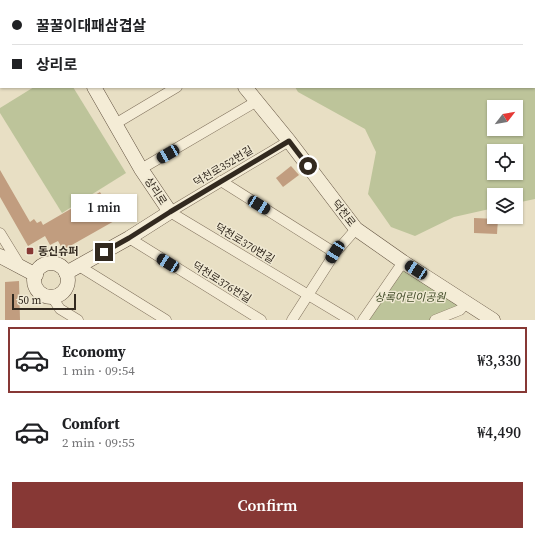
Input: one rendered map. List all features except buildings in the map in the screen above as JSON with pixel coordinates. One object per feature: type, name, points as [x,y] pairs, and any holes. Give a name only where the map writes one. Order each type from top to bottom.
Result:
[{"type":"street","name":"상리로","points":[[66,273],[129,238],[170,212],[141,169],[95,88]]},
{"type":"street","points":[[115,124],[175,88]]},
{"type":"street","name":"덕천로","points":[[246,88],[289,141],[356,229],[403,262],[493,320]]},
{"type":"street","points":[[141,169],[257,101]]},
{"type":"street","name":"덕천로352번길","points":[[170,212],[289,141]]},
{"type":"street","points":[[222,181],[335,252]]},
{"type":"street","name":"덕천로370번길","points":[[170,212],[350,320]]},
{"type":"street","points":[[292,320],[335,252],[356,229]]},
{"type":"street","points":[[0,233],[21,267]]},
{"type":"street","name":"덕천로376번길","points":[[129,238],[261,320]]},
{"type":"street","points":[[0,256],[36,275]]},
{"type":"street","points":[[364,320],[403,262]]},
{"type":"street","points":[[53,264],[58,265],[66,273],[68,278],[66,288],[62,293],[52,297],[47,296],[35,286],[36,275],[42,266],[53,264]]},
{"type":"street","points":[[79,266],[166,320]]},
{"type":"street","points":[[52,297],[60,309],[78,320]]},
{"type":"street","points":[[435,320],[460,310],[466,303]]},
{"type":"green space","points":[[32,88],[74,88],[126,173],[62,213],[0,113],[0,108]]},
{"type":"green space","points":[[296,88],[535,88],[535,199],[523,202],[523,188],[487,188],[487,210],[454,217],[415,236],[391,227],[368,194],[376,152],[365,129],[298,92]]},
{"type":"green space","name":"상록어린이공원","points":[[404,265],[463,303],[431,320],[367,320]]},
{"type":"place","name":"동신슈퍼","points":[[30,251]]},
{"type":"route","points":[[104,252],[289,141],[308,166]]}]
